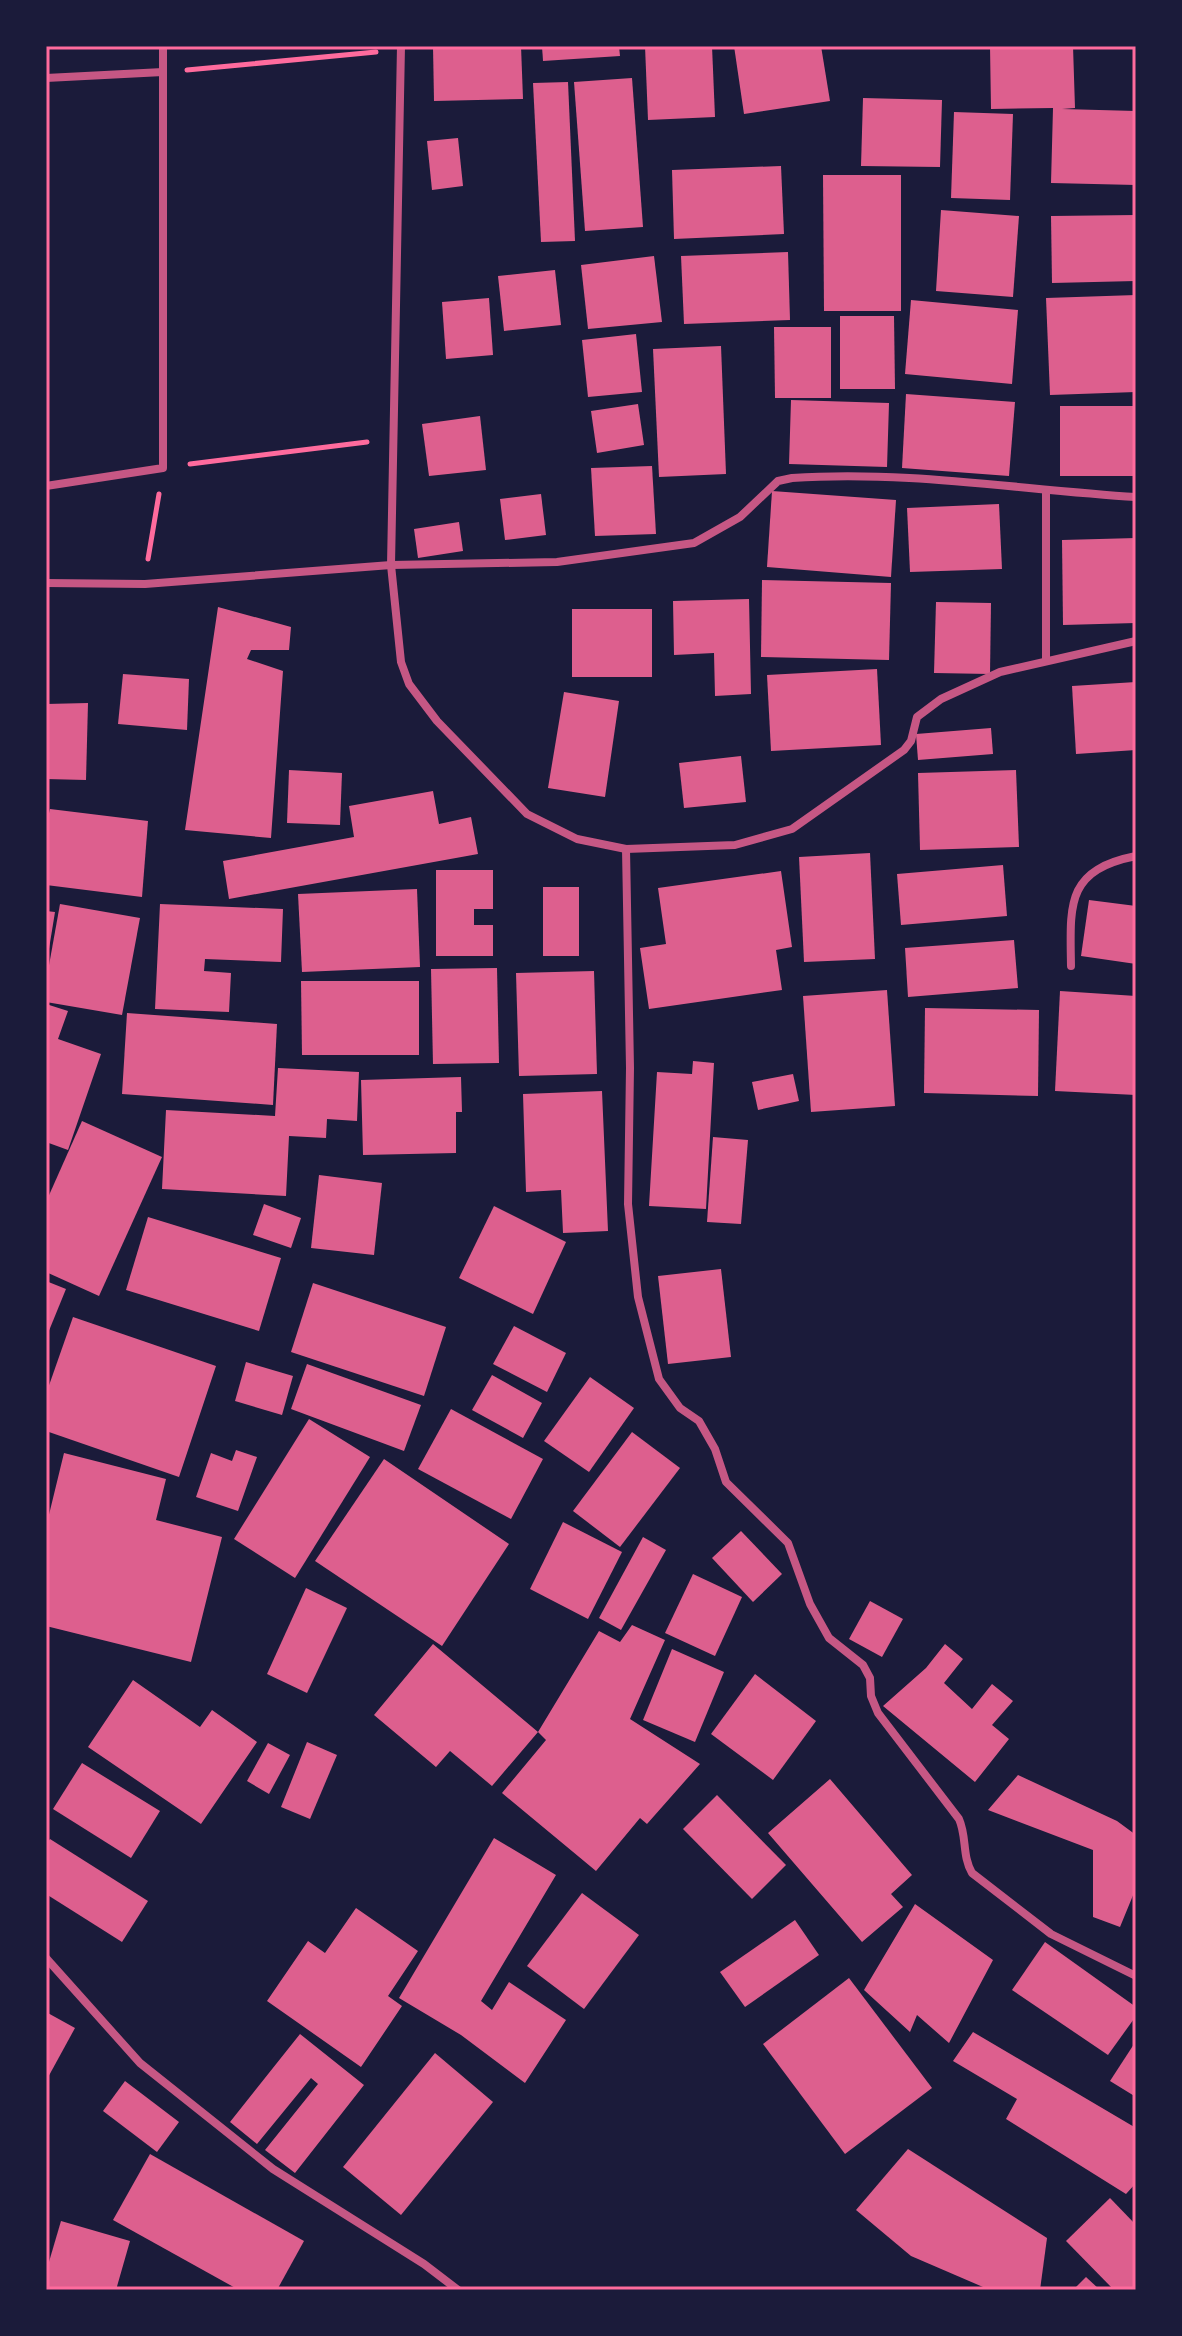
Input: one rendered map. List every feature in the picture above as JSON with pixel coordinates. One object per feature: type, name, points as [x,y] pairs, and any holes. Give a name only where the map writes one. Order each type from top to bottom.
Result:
[{"type":"street","points":[[46,486],[163,468],[163,46]]},
{"type":"street","points":[[401,48],[391,565],[401,662],[409,684],[437,721],[527,814],[577,839],[626,849],[735,845],[792,829],[909,746],[917,717],[928,708],[1000,672],[1046,659],[1136,641]]},
{"type":"street","points":[[46,78],[163,72]]},
{"type":"street","points":[[46,583],[145,584],[391,565],[557,562],[694,543],[740,517],[778,481],[792,478],[959,479],[1046,492],[1136,497]]},
{"type":"street","points":[[1046,492],[1046,659]]},
{"type":"street","points":[[626,849],[630,1068],[628,1204],[638,1297],[659,1379],[673,1401],[699,1421],[715,1449],[726,1482],[788,1543],[810,1604],[829,1638],[863,1665],[870,1678],[871,1696],[878,1713],[959,1819],[965,1833],[965,1862],[972,1873],[1051,1934],[1136,1976]]},
{"type":"street","points":[[1071,966],[1071,927],[1083,881],[1106,861],[1136,856]]},
{"type":"street","points":[[46,1958],[109,2031],[164,2082],[273,2169],[424,2264],[458,2290]]},
{"type":"path","points":[[163,72],[401,48]]},
{"type":"path","points":[[145,584],[163,468],[394,438]]},
{"type":"building","points":[[433,46],[521,46],[523,99],[434,101]]},
{"type":"building","points":[[542,46],[619,46],[620,56],[543,61]]},
{"type":"building","points":[[645,46],[712,46],[715,117],[648,120]]},
{"type":"building","points":[[734,46],[821,46],[830,101],[744,114]]},
{"type":"building","points":[[990,46],[1073,46],[1075,108],[1062,109],[1136,111],[1136,185],[1051,183],[1053,108],[991,109]]},
{"type":"building","points":[[632,78],[643,227],[585,231],[574,82]]},
{"type":"building","points":[[568,82],[575,241],[541,242],[533,83]]},
{"type":"building","points":[[863,98],[942,100],[940,167],[861,166]]},
{"type":"building","points":[[954,112],[1013,114],[1010,200],[951,198]]},
{"type":"building","points":[[458,138],[463,186],[432,190],[427,141]]},
{"type":"building","points":[[781,166],[784,234],[674,239],[672,170]]},
{"type":"building","points":[[823,175],[901,175],[901,311],[824,311]]},
{"type":"building","points":[[941,210],[1019,216],[1013,297],[936,291]]},
{"type":"building","points":[[1136,215],[1136,281],[1052,283],[1051,216]]},
{"type":"building","points":[[788,252],[790,320],[684,324],[681,256]]},
{"type":"building","points":[[654,256],[662,322],[588,329],[581,265]]},
{"type":"building","points":[[555,270],[561,325],[504,331],[498,276]]},
{"type":"building","points":[[1136,295],[1136,392],[1050,395],[1046,298]]},
{"type":"building","points":[[489,298],[493,355],[446,359],[442,302]]},
{"type":"building","points":[[911,300],[1018,310],[1012,384],[905,374]]},
{"type":"building","points":[[840,316],[894,316],[895,389],[840,389]]},
{"type":"building","points":[[774,327],[831,327],[831,398],[775,398]]},
{"type":"building","points":[[636,334],[642,392],[588,397],[582,340]]},
{"type":"building","points":[[721,346],[726,474],[659,477],[653,349]]},
{"type":"building","points":[[906,394],[1015,402],[1009,476],[902,468]]},
{"type":"building","points":[[791,400],[889,403],[887,467],[789,464]]},
{"type":"building","points":[[638,404],[644,445],[597,453],[591,411]]},
{"type":"building","points":[[1060,406],[1136,406],[1136,476],[1060,476]]},
{"type":"building","points":[[480,416],[486,470],[429,476],[422,424]]},
{"type":"building","points":[[652,466],[656,534],[595,536],[591,468]]},
{"type":"building","points":[[772,491],[896,500],[891,577],[767,567]]},
{"type":"building","points":[[541,494],[546,535],[505,540],[500,499]]},
{"type":"building","points":[[999,504],[1002,569],[910,572],[907,508]]},
{"type":"building","points":[[459,522],[463,551],[418,558],[414,529]]},
{"type":"building","points":[[1136,538],[1136,623],[1063,625],[1062,540]]},
{"type":"building","points":[[762,580],[891,583],[889,660],[761,657]]},
{"type":"building","points":[[749,599],[751,694],[715,696],[714,653],[674,655],[673,601]]},
{"type":"building","points":[[936,602],[991,603],[990,674],[934,673]]},
{"type":"building","points":[[218,607],[291,627],[289,650],[251,650],[247,659],[283,671],[271,838],[185,830]]},
{"type":"building","points":[[572,609],[652,609],[652,677],[572,677]]},
{"type":"building","points":[[877,669],[881,745],[771,751],[767,675]]},
{"type":"building","points":[[123,674],[189,679],[187,730],[118,724]]},
{"type":"building","points":[[1136,682],[1136,750],[1076,754],[1072,686]]},
{"type":"building","points":[[564,692],[619,701],[605,797],[548,788]]},
{"type":"building","points":[[88,703],[86,780],[46,779],[46,704]]},
{"type":"building","points":[[991,728],[993,754],[918,760],[916,734]]},
{"type":"building","points":[[741,756],[746,802],[684,808],[679,763]]},
{"type":"building","points":[[289,770],[342,773],[340,825],[287,823]]},
{"type":"building","points":[[1016,770],[1019,847],[920,850],[918,773]]},
{"type":"building","points":[[433,791],[439,824],[471,817],[478,854],[229,899],[223,861],[354,837],[349,806]]},
{"type":"building","points":[[50,809],[148,821],[142,897],[46,885],[46,826]]},
{"type":"building","points":[[870,853],[875,959],[804,962],[799,857]]},
{"type":"building","points":[[1003,865],[1007,916],[901,925],[897,874]]},
{"type":"building","points":[[436,870],[493,870],[493,909],[474,909],[474,925],[493,925],[493,956],[436,956]]},
{"type":"building","points":[[781,871],[792,947],[776,950],[782,990],[649,1009],[640,948],[666,944],[658,888]]},
{"type":"building","points":[[543,887],[579,887],[579,956],[543,956]]},
{"type":"building","points":[[417,889],[420,967],[302,972],[298,894]]},
{"type":"building","points":[[1089,900],[1136,906],[1136,964],[1081,956]]},
{"type":"building","points":[[60,904],[140,918],[122,1015],[46,1002],[46,982]]},
{"type":"building","points":[[160,904],[283,909],[281,962],[205,959],[204,971],[231,973],[229,1012],[155,1009]]},
{"type":"building","points":[[46,911],[55,912],[48,955],[46,954]]},
{"type":"building","points":[[1014,940],[1018,988],[908,997],[905,948]]},
{"type":"building","points":[[497,968],[499,1063],[433,1064],[431,969]]},
{"type":"building","points":[[594,971],[597,1074],[519,1076],[516,973]]},
{"type":"building","points":[[301,981],[419,981],[419,1055],[302,1055]]},
{"type":"building","points":[[887,990],[895,1106],[811,1112],[803,996]]},
{"type":"building","points":[[1060,991],[1136,996],[1136,1095],[1055,1091]]},
{"type":"building","points":[[46,1004],[68,1011],[58,1039],[101,1054],[68,1150],[46,1142]]},
{"type":"building","points":[[925,1008],[1039,1010],[1038,1096],[924,1093]]},
{"type":"building","points":[[127,1013],[277,1024],[273,1105],[122,1094]]},
{"type":"building","points":[[693,1061],[714,1063],[706,1209],[649,1206],[657,1072],[692,1074]]},
{"type":"building","points":[[278,1068],[359,1072],[357,1121],[327,1119],[326,1138],[289,1136],[286,1196],[162,1189],[166,1110],[275,1116]]},
{"type":"building","points":[[793,1074],[799,1101],[758,1110],[752,1082]]},
{"type":"building","points":[[461,1077],[462,1112],[456,1112],[456,1153],[363,1155],[361,1080]]},
{"type":"building","points":[[602,1091],[608,1231],[563,1233],[561,1190],[526,1192],[523,1094]]},
{"type":"building","points":[[82,1121],[162,1157],[99,1296],[46,1272],[46,1202]]},
{"type":"building","points":[[713,1137],[748,1140],[741,1224],[707,1222]]},
{"type":"building","points":[[319,1175],[382,1183],[374,1255],[311,1248]]},
{"type":"building","points":[[264,1204],[301,1218],[291,1248],[253,1235]]},
{"type":"building","points":[[494,1206],[566,1242],[533,1314],[459,1278]]},
{"type":"building","points":[[148,1217],[281,1258],[259,1331],[126,1290]]},
{"type":"building","points":[[721,1269],[731,1357],[668,1364],[658,1276]]},
{"type":"building","points":[[46,1281],[66,1289],[46,1338]]},
{"type":"building","points":[[313,1283],[446,1327],[424,1396],[291,1352]]},
{"type":"building","points":[[73,1317],[216,1366],[179,1477],[46,1431],[46,1394]]},
{"type":"building","points":[[514,1326],[566,1353],[547,1392],[493,1364]]},
{"type":"building","points":[[246,1362],[293,1376],[282,1415],[235,1401]]},
{"type":"building","points":[[307,1364],[421,1405],[404,1451],[291,1409]]},
{"type":"building","points":[[492,1375],[542,1403],[523,1438],[472,1410]]},
{"type":"building","points":[[590,1377],[634,1408],[589,1472],[544,1441]]},
{"type":"building","points":[[451,1409],[543,1459],[511,1519],[418,1469]]},
{"type":"building","points":[[309,1419],[370,1457],[295,1578],[234,1539]]},
{"type":"building","points":[[632,1432],[680,1468],[620,1547],[573,1511]]},
{"type":"building","points":[[236,1450],[257,1457],[238,1511],[196,1497],[211,1453],[232,1461]]},
{"type":"building","points":[[64,1453],[166,1479],[156,1520],[222,1537],[191,1662],[46,1626],[46,1527]]},
{"type":"building","points":[[384,1459],[509,1544],[442,1646],[315,1561]]},
{"type":"building","points":[[563,1522],[622,1552],[588,1619],[530,1589]]},
{"type":"building","points":[[741,1531],[782,1574],[753,1602],[712,1558]]},
{"type":"building","points":[[643,1537],[666,1550],[621,1630],[599,1618]]},
{"type":"building","points":[[693,1574],[742,1597],[715,1656],[665,1633]]},
{"type":"building","points":[[306,1588],[347,1608],[307,1693],[267,1674]]},
{"type":"building","points":[[870,1601],[903,1619],[882,1657],[849,1639]]},
{"type":"building","points":[[632,1625],[665,1640],[630,1719],[700,1764],[647,1824],[640,1818],[596,1871],[502,1793],[546,1740],[538,1732],[599,1631],[620,1642]]},
{"type":"building","points":[[433,1644],[538,1732],[492,1786],[450,1751],[436,1767],[374,1715]]},
{"type":"building","points":[[945,1644],[963,1659],[944,1683],[972,1709],[992,1684],[1013,1701],[992,1725],[1009,1739],[975,1782],[883,1706],[926,1668]]},
{"type":"building","points":[[672,1649],[724,1672],[695,1742],[643,1720]]},
{"type":"building","points":[[755,1674],[816,1721],[773,1780],[711,1734]]},
{"type":"building","points":[[133,1680],[200,1727],[212,1710],[257,1742],[201,1824],[88,1747]]},
{"type":"building","points":[[307,1742],[337,1755],[310,1819],[281,1807]]},
{"type":"building","points":[[268,1743],[290,1755],[269,1794],[247,1781]]},
{"type":"building","points":[[82,1763],[160,1811],[131,1858],[53,1809]]},
{"type":"building","points":[[1018,1775],[1117,1821],[1136,1835],[1136,1888],[1120,1927],[1093,1917],[1093,1850],[988,1810]]},
{"type":"building","points":[[830,1779],[912,1875],[891,1894],[903,1907],[862,1942],[768,1833]]},
{"type":"building","points":[[717,1795],[786,1865],[752,1899],[683,1829]]},
{"type":"building","points":[[494,1838],[556,1875],[481,2001],[492,2010],[509,1982],[566,2020],[525,2083],[461,2035],[399,1998]]},
{"type":"building","points":[[50,1839],[148,1901],[122,1942],[46,1894],[46,1845]]},
{"type":"building","points":[[582,1893],[639,1935],[584,2009],[527,1966]]},
{"type":"building","points":[[915,1904],[993,1960],[949,2043],[917,2015],[910,2032],[864,1990]]},
{"type":"building","points":[[356,1908],[418,1951],[388,1996],[402,2006],[361,2067],[267,2001],[308,1941],[325,1953]]},
{"type":"building","points":[[795,1920],[819,1955],[745,2007],[720,1972]]},
{"type":"building","points":[[1045,1942],[1136,2007],[1136,2016],[1108,2055],[1012,1990]]},
{"type":"building","points":[[849,1978],[932,2088],[845,2154],[763,2044]]},
{"type":"building","points":[[46,2012],[75,2028],[46,2081]]},
{"type":"building","points":[[973,2032],[1136,2128],[1136,2183],[1126,2194],[1006,2119],[1017,2099],[953,2061]]},
{"type":"building","points":[[300,2034],[364,2085],[295,2173],[265,2150],[318,2084],[311,2078],[257,2144],[230,2122]]},
{"type":"building","points":[[1136,2041],[1136,2097],[1110,2081]]},
{"type":"building","points":[[435,2053],[493,2102],[401,2215],[343,2167]]},
{"type":"building","points":[[125,2081],[179,2122],[157,2152],[103,2111]]},
{"type":"building","points":[[908,2149],[1047,2238],[1040,2290],[990,2290],[911,2256],[856,2210]]},
{"type":"building","points":[[150,2154],[304,2241],[277,2290],[239,2290],[113,2220]]},
{"type":"building","points":[[1110,2198],[1136,2225],[1136,2290],[1114,2290],[1066,2241]]},
{"type":"building","points":[[61,2221],[130,2241],[116,2290],[46,2290],[46,2272]]},
{"type":"building","points":[[1086,2277],[1100,2290],[1073,2290]]}]
